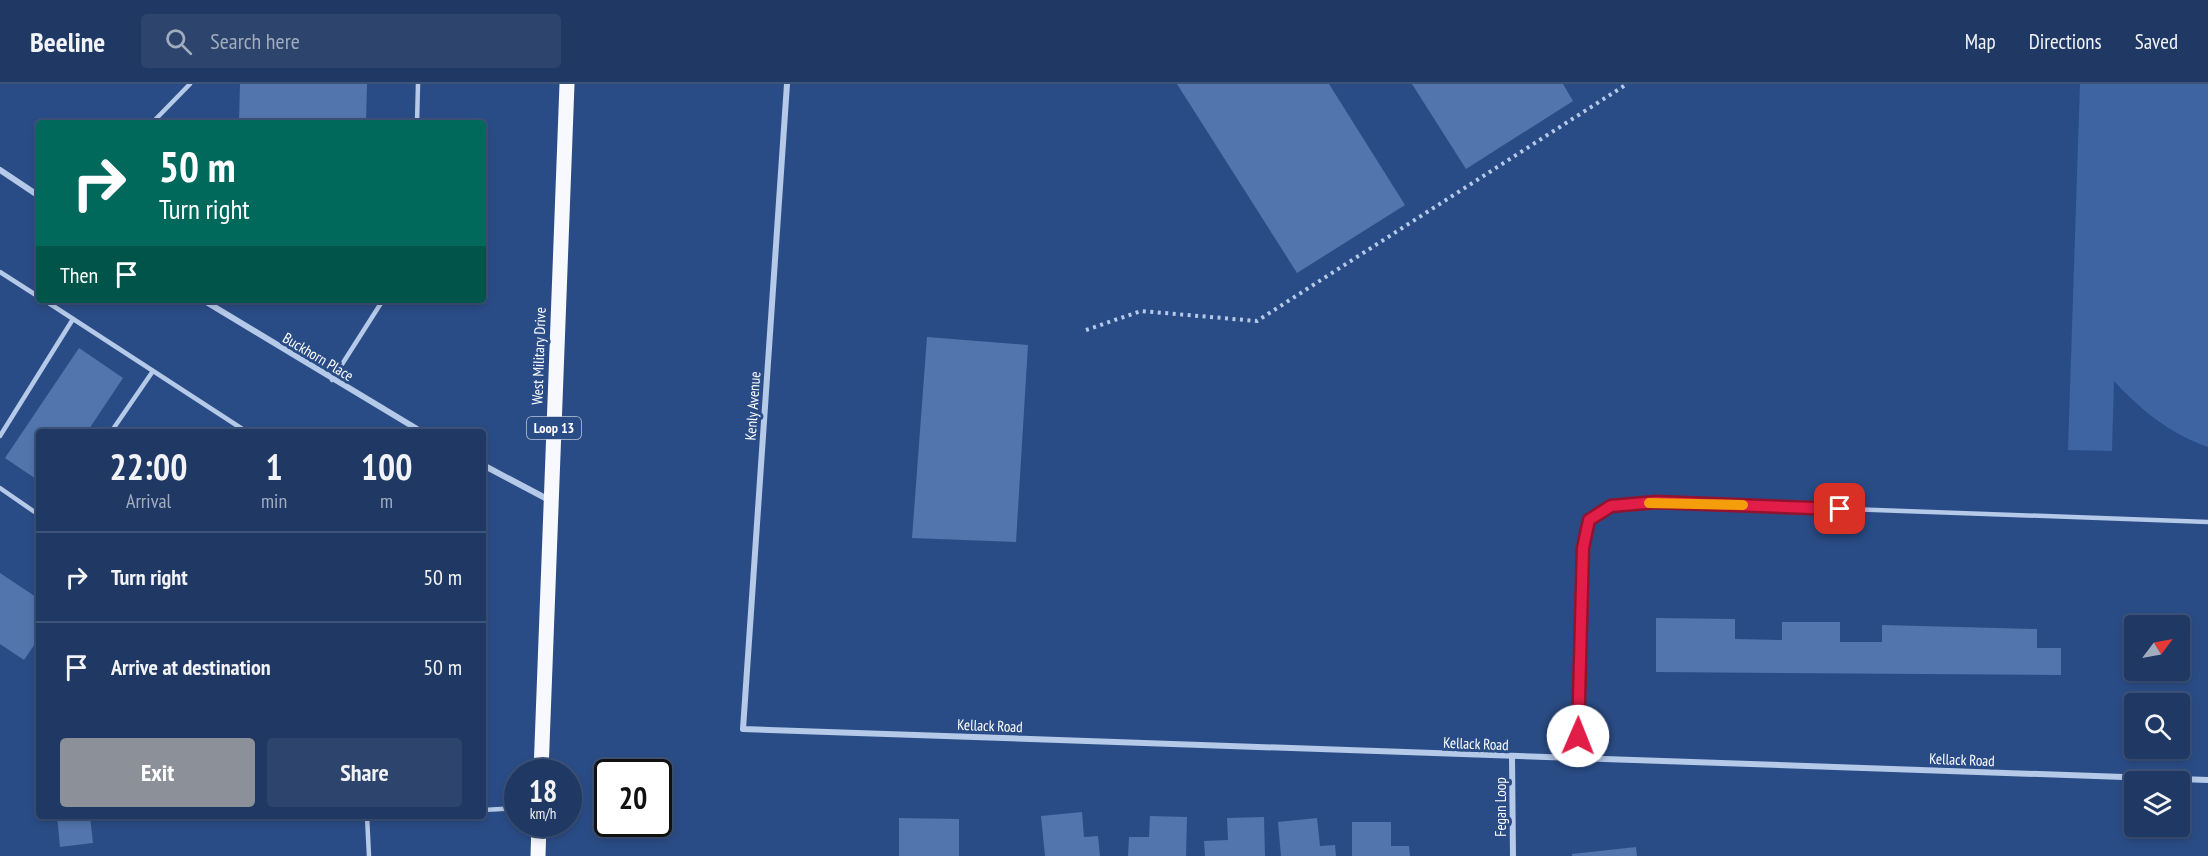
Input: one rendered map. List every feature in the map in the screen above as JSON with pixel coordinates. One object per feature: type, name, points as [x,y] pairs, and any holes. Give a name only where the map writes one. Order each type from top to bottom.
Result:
[{"type":"main road","name":"West Military Drive","points":[[541,759],[567,84]]},
{"type":"main road","points":[[538,856],[539,837]]},
{"type":"street","name":"Kenly Avenue","points":[[743,729],[787,84]]},
{"type":"street","points":[[0,170],[36,194]]},
{"type":"street","name":"Buckhorn Place","points":[[208,303],[332,380],[417,429]]},
{"type":"street","points":[[486,467],[551,501]]},
{"type":"street","name":"Kellack Road","points":[[743,729],[2208,780]]},
{"type":"street","name":"Fegan Loop","points":[[1512,757],[1513,856]]},
{"type":"lane","points":[[155,120],[190,84]]},
{"type":"lane","points":[[417,120],[418,84]]},
{"type":"lane","points":[[0,272],[36,295]]},
{"type":"lane","points":[[49,303],[242,429]]},
{"type":"lane","points":[[332,380],[381,303]]},
{"type":"lane","points":[[0,436],[73,319]]},
{"type":"lane","points":[[113,429],[153,371]]},
{"type":"lane","points":[[0,488],[36,513]]},
{"type":"lane","points":[[1577,759],[1583,548],[1589,520],[1611,506],[1656,502],[2208,522]]},
{"type":"lane","points":[[486,810],[504,809]]},
{"type":"lane","points":[[367,819],[369,856]]},
{"type":"path","points":[[1086,330],[1141,311],[1257,321],[1627,84]]},
{"type":"shaded area","points":[[2080,84],[2208,84],[2208,447],[2194,442],[2157,420],[2114,381],[2112,451],[2068,450]]},
{"type":"building","points":[[240,84],[367,84],[366,120],[239,120]]},
{"type":"building","points":[[1177,84],[1329,84],[1405,205],[1297,273]]},
{"type":"building","points":[[1412,84],[1563,84],[1573,101],[1466,169]]},
{"type":"building","points":[[927,337],[1028,345],[1016,542],[912,538]]},
{"type":"building","points":[[79,348],[123,378],[89,429],[36,429],[36,479],[5,458]]},
{"type":"building","points":[[0,573],[36,597],[36,642],[24,660],[0,644]]},
{"type":"building","points":[[1656,618],[1735,619],[1735,639],[1782,640],[1782,622],[1840,622],[1840,642],[1882,642],[1882,625],[2037,629],[2037,648],[2061,648],[2061,675],[1656,672]]},
{"type":"building","points":[[1082,812],[1084,837],[1098,836],[1100,856],[1045,856],[1041,816]]},
{"type":"building","points":[[1150,816],[1187,817],[1186,856],[1128,856],[1129,837],[1149,837]]},
{"type":"building","points":[[1264,817],[1265,856],[1205,856],[1204,841],[1228,840],[1227,818]]},
{"type":"building","points":[[899,818],[959,819],[959,856],[899,856]]},
{"type":"building","points":[[1317,818],[1320,846],[1335,845],[1336,856],[1281,856],[1278,822]]},
{"type":"building","points":[[57,819],[90,819],[93,843],[60,847]]},
{"type":"building","points":[[1352,822],[1391,822],[1391,846],[1409,846],[1410,856],[1352,856]]},
{"type":"building","points":[[1636,847],[1637,856],[1572,856],[1572,854]]},
{"type":"slow traffic","points":[[1649,503],[1743,505]]},
{"type":"route","points":[[1578,736],[1583,548],[1589,520],[1611,506],[1656,502],[1840,509]]}]
